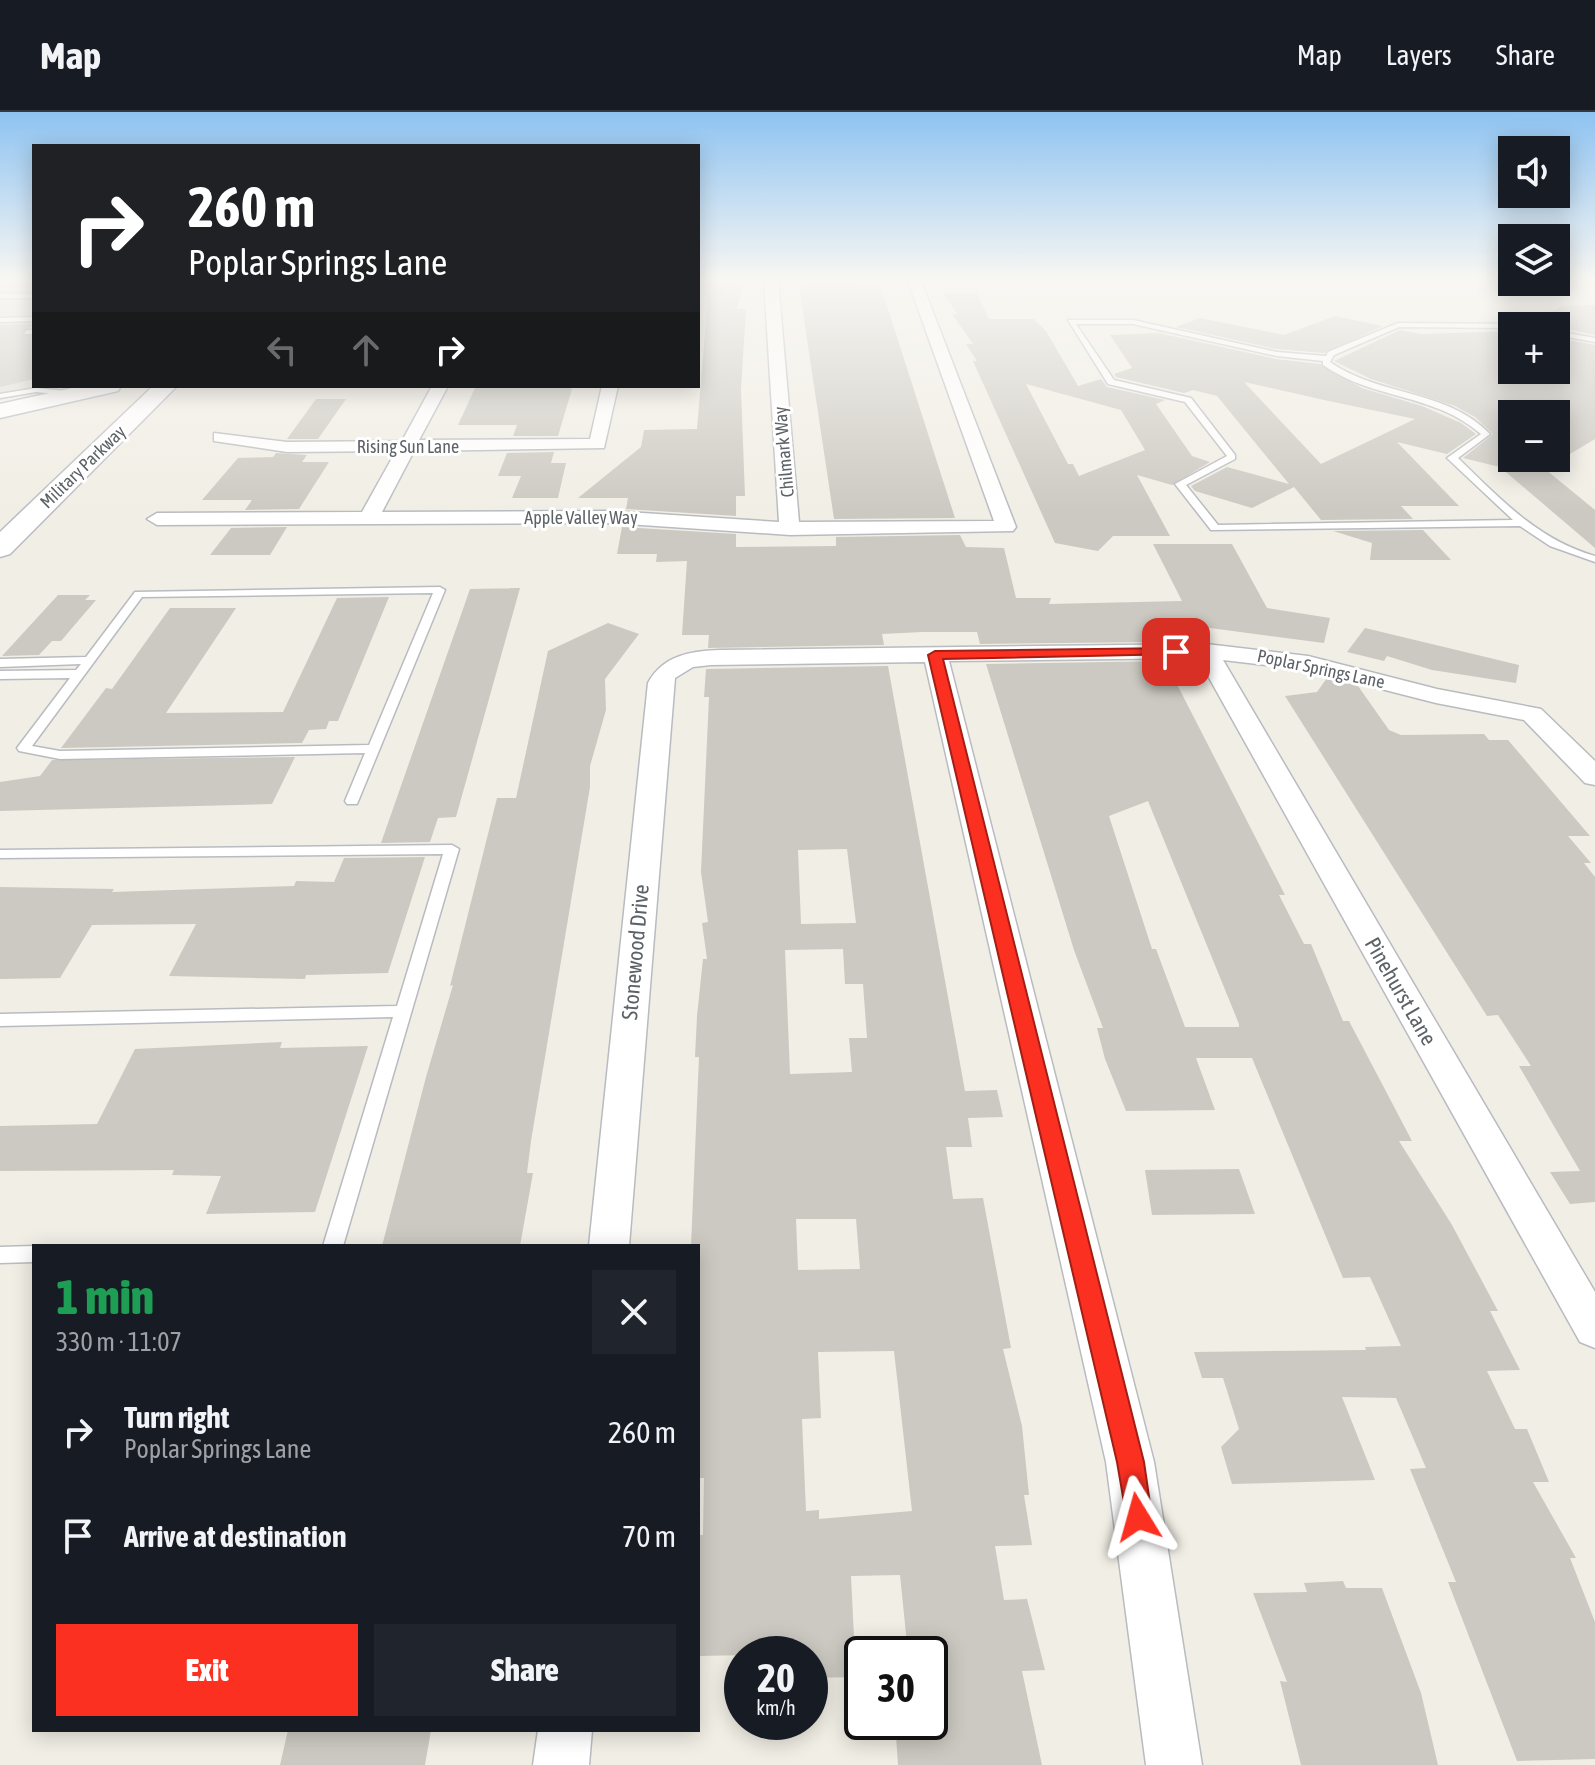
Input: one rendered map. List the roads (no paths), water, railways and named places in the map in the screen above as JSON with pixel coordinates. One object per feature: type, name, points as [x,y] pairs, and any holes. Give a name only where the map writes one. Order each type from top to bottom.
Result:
[{"type":"main road","name":"Military Parkway","points":[[110,397],[129,388]]},
{"type":"main road","name":"Military Parkway","points":[[0,548],[164,388]]},
{"type":"main road","points":[[0,411],[76,394],[110,397]]},
{"type":"street","name":"Chilmark Way","points":[[777,358],[790,529]]},
{"type":"street","name":"Apple Valley Way","points":[[157,519],[612,517],[790,529],[1006,527],[944,358]]},
{"type":"street","points":[[368,519],[439,388]]},
{"type":"street","name":"Rising Sun Lane","points":[[220,437],[287,447],[598,444],[610,388]]},
{"type":"street","name":"Poplar Springs Lane","points":[[676,665],[702,658],[1206,651],[1308,663],[1436,696],[1532,714],[1556,734],[1595,777]]},
{"type":"street","name":"Pinehurst Lane","points":[[1206,651],[1595,1330]]},
{"type":"street","points":[[935,655],[1130,1462],[1174,1765]]},
{"type":"street","name":"Stonewood Drive","points":[[609,1244],[660,683],[663,675],[676,665]]},
{"type":"street","points":[[561,1765],[565,1732]]},
{"type":"lane","points":[[1095,358],[1111,382],[1188,400],[1232,457],[1180,484],[1215,528],[1524,523]]},
{"type":"lane","points":[[1319,358],[1328,359],[1326,363],[1337,373],[1356,381],[1443,403],[1474,420],[1486,434],[1452,458],[1524,523],[1572,554],[1595,559]]},
{"type":"lane","points":[[0,396],[36,390],[76,394]]},
{"type":"lane","points":[[352,801],[374,749],[440,590],[139,594],[24,748],[60,755],[374,749]]},
{"type":"lane","points":[[0,663],[89,660]]},
{"type":"lane","points":[[0,675],[79,674]]},
{"type":"lane","points":[[0,854],[452,849],[334,1244]]},
{"type":"lane","points":[[0,1020],[403,1011]]},
{"type":"lane","points":[[0,1255],[32,1254]]}]
